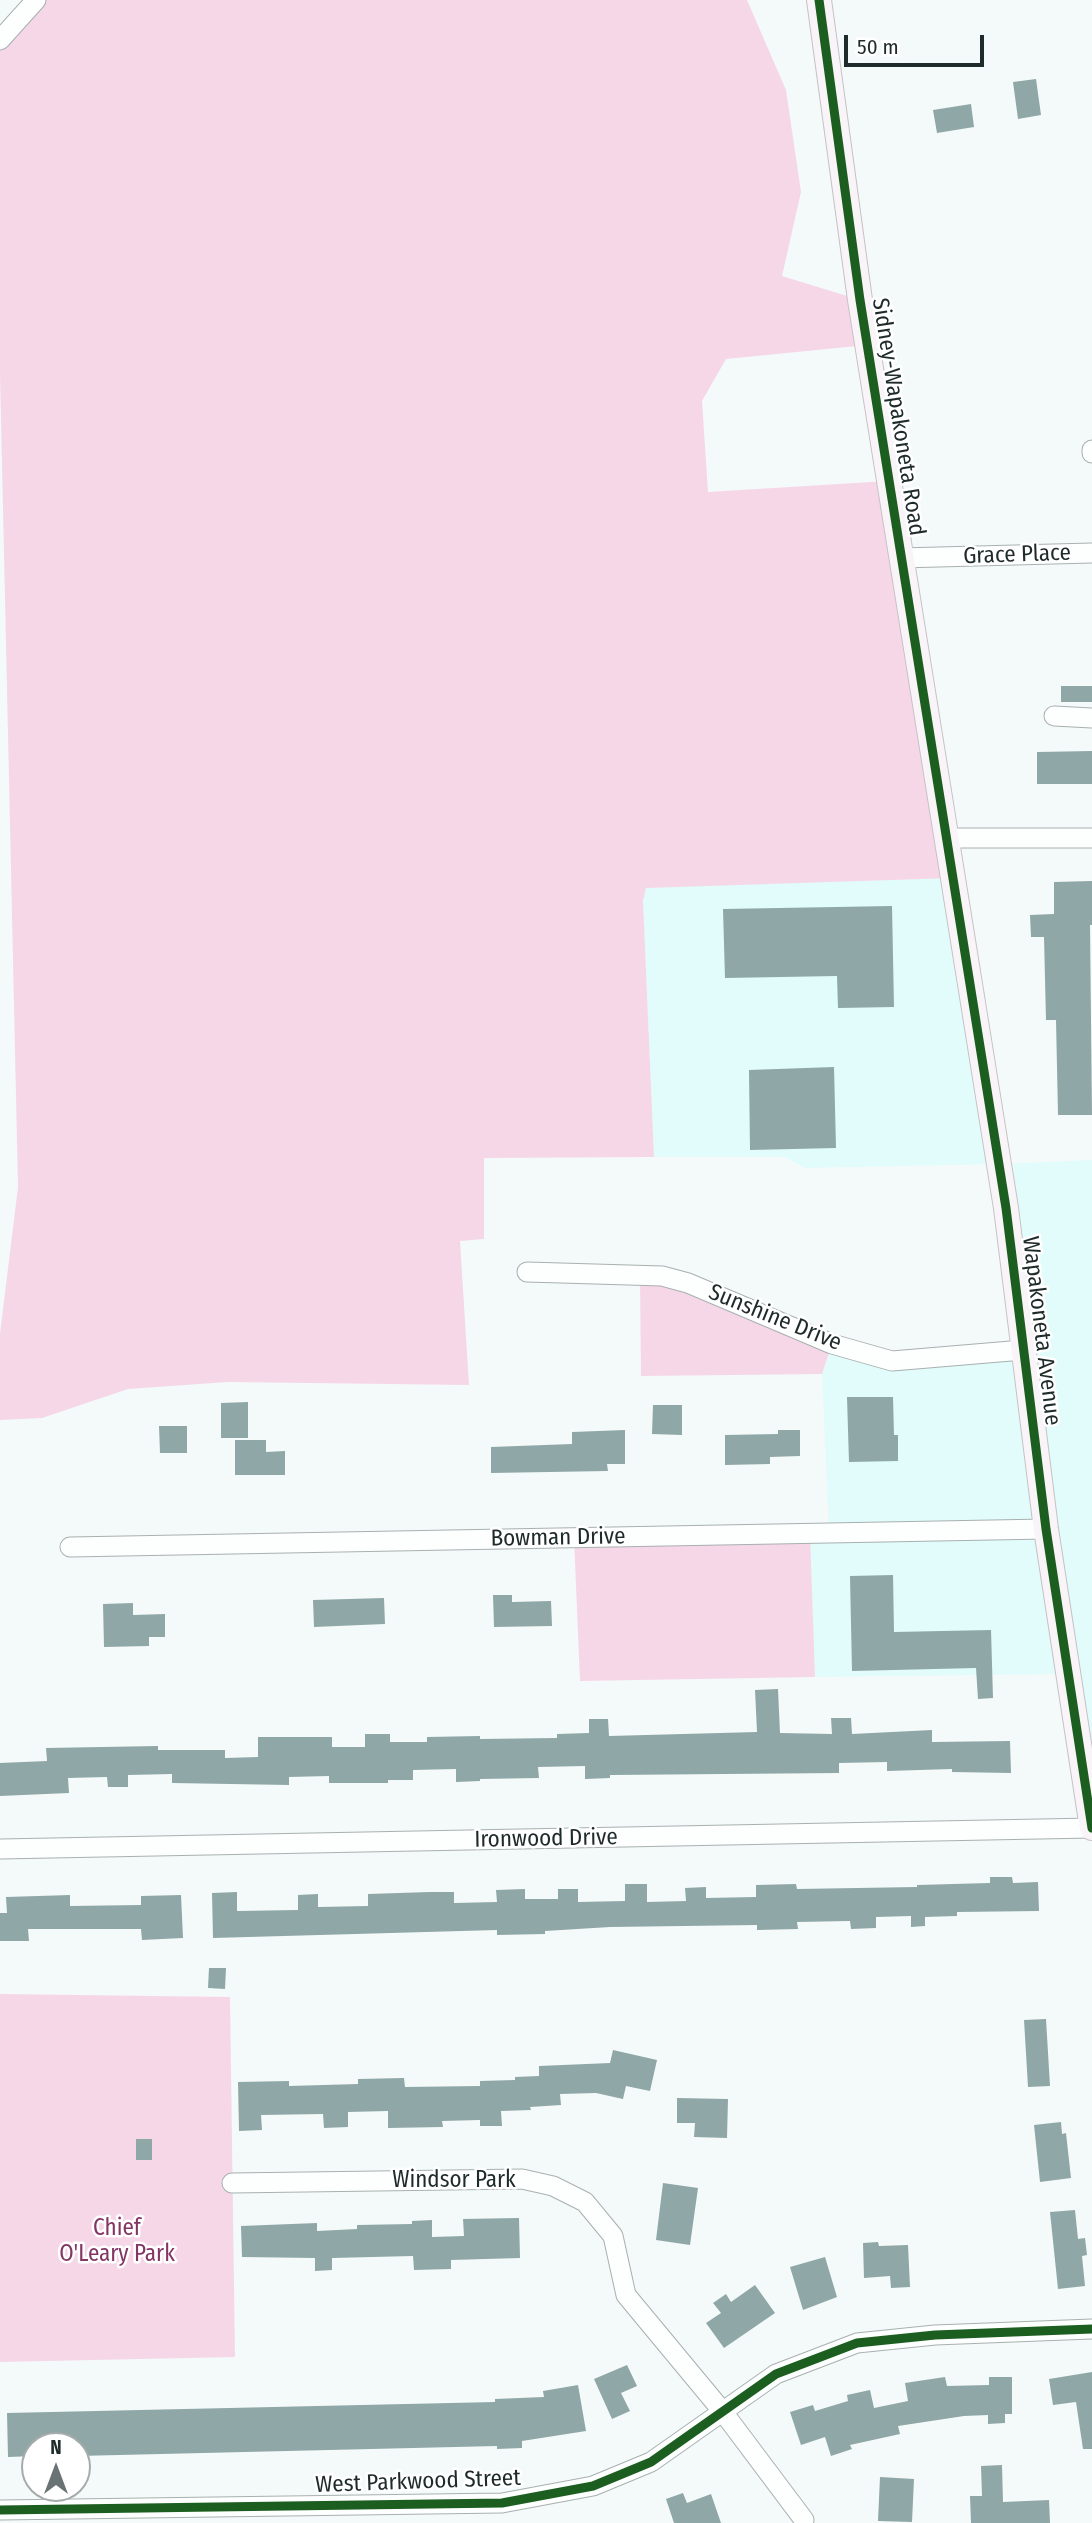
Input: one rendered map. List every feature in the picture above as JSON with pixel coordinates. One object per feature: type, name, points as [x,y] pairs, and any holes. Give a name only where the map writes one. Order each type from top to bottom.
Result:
[{"type":"main road","name":"Sidney-Wapakoneta Road","points":[[819,0],[860,300],[900,558],[948,838]]},
{"type":"main road","name":"Wapakoneta Avenue","points":[[948,838],[1006,1208],[1046,1529],[1092,1828]]},
{"type":"street","points":[[0,40],[36,0]]},
{"type":"street","name":"Grace Place","points":[[900,558],[1092,553]]},
{"type":"street","points":[[1055,716],[1092,718]]},
{"type":"street","points":[[948,838],[1092,838]]},
{"type":"street","name":"Sunshine Drive","points":[[527,1272],[662,1276],[688,1283],[831,1344],[892,1361],[1023,1350]]},
{"type":"street","name":"Bowman Drive","points":[[70,1547],[1046,1529]]},
{"type":"street","name":"Ironwood Drive","points":[[0,1849],[1092,1828]]},
{"type":"street","name":"Windsor Park","points":[[232,2183],[522,2179],[553,2186],[585,2202],[613,2236],[626,2295],[723,2412],[804,2520]]},
{"type":"street","name":"West Parkwood Street","points":[[0,2510],[502,2503],[593,2486],[650,2462],[776,2374],[857,2343],[935,2335],[1092,2329]]},
{"type":"shaded area","points":[[953,878],[999,1164],[805,1168],[785,1157],[654,1157],[643,901],[646,887]]},
{"type":"shaded area","points":[[1092,1160],[1092,1828],[1068,1674],[815,1677],[810,1533],[829,1533],[822,1374],[832,1344],[892,1361],[1023,1350],[999,1164]]},
{"type":"green space","points":[[36,0],[747,0],[786,90],[801,192],[782,276],[860,300],[867,345],[726,359],[702,401],[708,492],[888,481],[953,878],[646,888],[643,901],[654,1157],[484,1158],[484,1239],[460,1241],[469,1385],[228,1382],[128,1389],[42,1418],[0,1420],[0,1334],[18,1187],[0,373],[0,40]]},
{"type":"green space","points":[[640,1274],[832,1344],[822,1374],[641,1376]]},
{"type":"green space","points":[[810,1533],[815,1677],[580,1681],[574,1538]]},
{"type":"green space","name":"Chief O'Leary Park","points":[[0,1994],[230,1997],[235,2357],[0,2362]]},
{"type":"building","points":[[1036,79],[1041,115],[1018,119],[1013,82]]},
{"type":"building","points":[[971,104],[974,127],[937,133],[933,110]]},
{"type":"building","points":[[1061,686],[1092,686],[1092,702],[1061,702]]},
{"type":"building","points":[[1092,751],[1092,784],[1037,784],[1037,752]]},
{"type":"building","points":[[1092,881],[1092,1115],[1058,1115],[1056,1020],[1046,1020],[1044,937],[1031,937],[1030,915],[1054,914],[1054,882]]},
{"type":"building","points":[[892,906],[894,1007],[838,1008],[837,976],[725,978],[723,909]]},
{"type":"building","points":[[834,1067],[836,1148],[750,1150],[749,1070]]},
{"type":"building","points":[[847,1397],[893,1397],[898,1461],[849,1462]]},
{"type":"building","points":[[248,1402],[248,1438],[221,1438],[221,1403]]},
{"type":"building","points":[[653,1405],[682,1405],[682,1435],[652,1434]]},
{"type":"building","points":[[159,1426],[187,1426],[187,1453],[160,1453]]},
{"type":"building","points":[[625,1430],[625,1464],[607,1464],[608,1471],[491,1473],[491,1447],[572,1444],[572,1432]]},
{"type":"building","points":[[778,1430],[800,1430],[800,1456],[770,1457],[770,1464],[725,1465],[725,1435],[778,1434]]},
{"type":"building","points":[[235,1440],[266,1440],[266,1452],[285,1451],[285,1475],[235,1475]]},
{"type":"building","points":[[893,1575],[894,1632],[991,1630],[993,1698],[978,1699],[976,1668],[852,1671],[850,1576]]},
{"type":"building","points":[[493,1595],[512,1595],[512,1602],[551,1601],[552,1626],[494,1627]]},
{"type":"building","points":[[384,1598],[385,1624],[314,1627],[313,1600]]},
{"type":"building","points":[[133,1603],[133,1615],[165,1614],[165,1637],[149,1637],[149,1646],[104,1647],[103,1604]]},
{"type":"building","points":[[778,1689],[780,1733],[832,1734],[831,1718],[851,1718],[852,1734],[932,1730],[932,1742],[1010,1741],[1011,1773],[952,1772],[952,1769],[887,1771],[887,1762],[839,1763],[839,1773],[610,1775],[610,1778],[585,1779],[585,1766],[538,1767],[539,1778],[456,1782],[456,1769],[413,1770],[413,1780],[388,1780],[388,1783],[329,1783],[329,1776],[289,1777],[289,1785],[172,1783],[172,1774],[128,1775],[128,1787],[108,1787],[107,1777],[68,1778],[69,1793],[0,1796],[0,1763],[47,1761],[46,1748],[158,1746],[158,1750],[225,1750],[225,1758],[258,1757],[258,1737],[332,1737],[332,1747],[365,1747],[365,1734],[390,1734],[390,1742],[427,1742],[427,1737],[557,1738],[557,1734],[589,1733],[589,1719],[608,1719],[609,1736],[757,1732],[755,1690]]},
{"type":"building","points":[[990,1877],[1012,1877],[1013,1883],[1038,1882],[1039,1911],[957,1912],[957,1916],[925,1917],[925,1926],[911,1927],[911,1916],[876,1917],[876,1928],[851,1929],[850,1921],[797,1922],[798,1929],[757,1930],[757,1925],[610,1927],[545,1931],[545,1934],[497,1935],[497,1930],[213,1938],[212,1893],[237,1892],[237,1911],[298,1910],[298,1895],[318,1894],[318,1907],[368,1906],[368,1894],[430,1892],[454,1892],[454,1903],[497,1902],[496,1890],[525,1889],[525,1899],[558,1899],[558,1889],[578,1889],[578,1902],[625,1901],[625,1884],[647,1884],[647,1902],[686,1901],[685,1888],[706,1887],[706,1898],[756,1897],[756,1885],[796,1884],[797,1889],[917,1887],[990,1883]]},
{"type":"building","points":[[70,1895],[70,1906],[141,1905],[141,1896],[181,1895],[183,1938],[142,1940],[141,1929],[28,1929],[29,1941],[0,1941],[0,1913],[7,1913],[6,1897]]},
{"type":"building","points":[[209,1968],[226,1968],[225,1989],[208,1988]]},
{"type":"building","points":[[1046,2019],[1050,2086],[1028,2087],[1024,2020]]},
{"type":"building","points":[[613,2050],[657,2060],[650,2091],[626,2086],[623,2099],[596,2093],[560,2094],[561,2105],[501,2111],[502,2126],[480,2126],[480,2120],[442,2121],[443,2127],[388,2128],[388,2111],[348,2112],[348,2127],[324,2128],[323,2114],[261,2115],[262,2130],[239,2131],[238,2082],[289,2081],[289,2086],[358,2084],[358,2079],[404,2078],[405,2087],[480,2086],[480,2081],[539,2076],[539,2066],[610,2063]]},
{"type":"building","points":[[677,2098],[728,2099],[727,2138],[694,2137],[695,2123],[677,2123]]},
{"type":"building","points":[[1061,2122],[1062,2134],[1066,2133],[1071,2178],[1040,2182],[1034,2125]]},
{"type":"building","points":[[136,2139],[152,2139],[152,2160],[136,2160]]},
{"type":"building","points":[[663,2183],[698,2188],[690,2245],[656,2240]]},
{"type":"building","points":[[1075,2210],[1078,2239],[1085,2238],[1087,2255],[1082,2256],[1085,2286],[1058,2289],[1050,2212]]},
{"type":"building","points":[[519,2218],[520,2258],[451,2260],[451,2269],[414,2270],[413,2256],[332,2258],[332,2270],[315,2271],[315,2258],[242,2257],[241,2226],[317,2223],[317,2231],[357,2229],[357,2225],[412,2224],[412,2221],[432,2220],[432,2237],[464,2236],[463,2219]]},
{"type":"building","points":[[878,2242],[879,2246],[908,2245],[910,2287],[891,2288],[890,2276],[864,2278],[863,2243]]},
{"type":"building","points":[[825,2257],[837,2297],[803,2310],[790,2267]]},
{"type":"building","points":[[755,2285],[775,2313],[724,2348],[706,2323],[721,2313],[713,2303],[726,2294],[731,2302]]},
{"type":"building","points":[[627,2365],[637,2386],[621,2393],[630,2411],[612,2419],[594,2379]]},
{"type":"building","points":[[1092,2372],[1092,2449],[1083,2449],[1076,2402],[1053,2405],[1049,2379]]},
{"type":"building","points":[[945,2377],[947,2386],[989,2385],[989,2377],[1012,2377],[1012,2414],[1005,2414],[1005,2423],[988,2424],[988,2415],[898,2426],[900,2434],[850,2445],[852,2449],[831,2456],[825,2437],[801,2445],[790,2412],[813,2405],[815,2411],[848,2401],[847,2395],[870,2390],[874,2408],[908,2401],[905,2383]]},
{"type":"building","points":[[578,2385],[586,2431],[522,2441],[522,2448],[497,2449],[497,2446],[91,2456],[91,2432],[21,2432],[21,2457],[8,2457],[7,2413],[495,2402],[495,2399],[544,2397],[543,2391]]},
{"type":"building","points":[[1002,2465],[1003,2502],[1049,2500],[1050,2523],[971,2523],[970,2496],[982,2496],[981,2466]]},
{"type":"building","points":[[880,2477],[914,2479],[912,2522],[878,2521]]},
{"type":"building","points":[[683,2493],[687,2503],[711,2494],[721,2523],[674,2523],[666,2499]]},
{"type":"cycle path","points":[[819,0],[860,300],[1006,1208],[1046,1529],[1092,1828]]},
{"type":"cycle path","points":[[0,2510],[502,2503],[593,2486],[651,2462],[776,2374],[857,2343],[935,2335],[1092,2329]]}]
